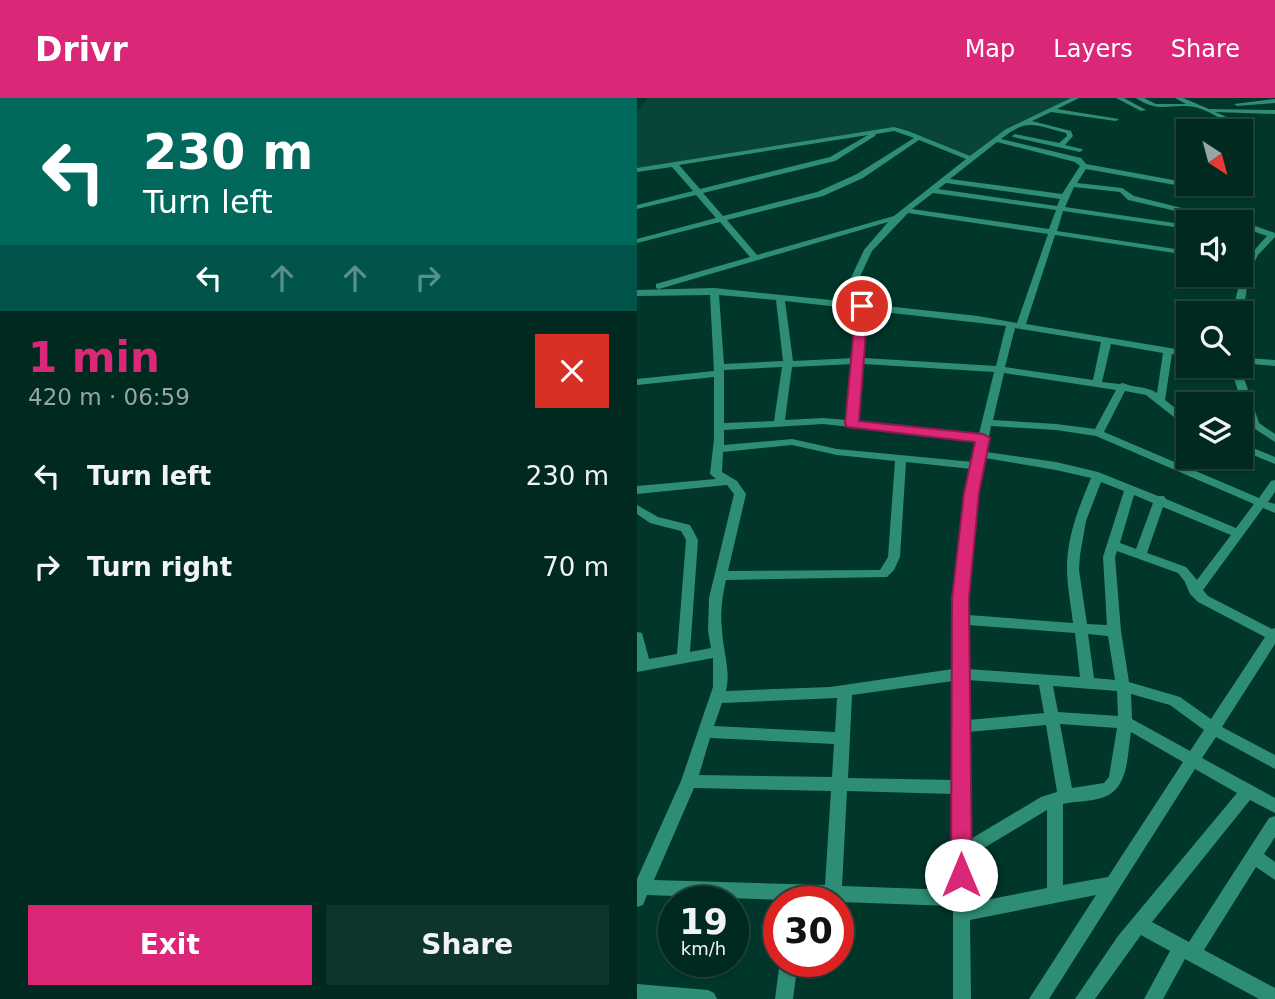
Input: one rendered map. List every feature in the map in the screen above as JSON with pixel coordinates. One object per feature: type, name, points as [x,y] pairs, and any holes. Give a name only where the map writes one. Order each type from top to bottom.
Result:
[{"type":"street","points":[[843,304],[868,250],[906,209],[1023,121],[1076,98]]},
{"type":"street","points":[[1119,98],[1143,110]]},
{"type":"street","points":[[1139,98],[1155,106],[1191,106]]},
{"type":"street","points":[[1178,98],[1224,119]]},
{"type":"street","points":[[1233,101],[1275,101]]},
{"type":"street","points":[[1233,101],[1243,119]]},
{"type":"street","points":[[1049,110],[1116,119]]},
{"type":"street","points":[[1203,110],[1275,112]]},
{"type":"street","points":[[1023,121],[1069,132],[1070,136],[1060,146]]},
{"type":"street","points":[[638,171],[879,131],[902,131],[971,159]]},
{"type":"street","points":[[637,207],[832,159],[879,131]]},
{"type":"street","points":[[637,241],[723,221],[844,185],[919,137]]},
{"type":"street","points":[[1001,137],[1080,150]]},
{"type":"street","points":[[1001,137],[1078,160],[1084,166],[1176,183]]},
{"type":"street","points":[[674,164],[755,258]]},
{"type":"street","points":[[962,999],[960,674],[964,548],[986,423],[1000,369],[1053,234],[1064,197],[1084,166]]},
{"type":"street","points":[[943,180],[1064,197]]},
{"type":"street","points":[[1072,185],[1122,190],[1128,197],[1183,210]]},
{"type":"street","points":[[931,190],[1176,225]]},
{"type":"street","points":[[1113,216],[1128,197]]},
{"type":"street","points":[[906,209],[1176,251]]},
{"type":"street","points":[[638,293],[897,217]]},
{"type":"street","points":[[1253,228],[1272,235],[1253,256]]},
{"type":"street","points":[[638,293],[714,291],[862,306],[1016,325],[1176,352]]},
{"type":"street","points":[[714,291],[719,370],[716,474],[726,482]]},
{"type":"street","points":[[779,422],[788,362],[780,297]]},
{"type":"street","points":[[852,424],[862,306]]},
{"type":"street","points":[[1097,383],[1107,339]]},
{"type":"street","points":[[1161,399],[1168,351]]},
{"type":"street","points":[[637,382],[788,362],[859,361],[1000,369],[1123,386],[1149,392],[1176,412]]},
{"type":"street","points":[[1253,361],[1275,363]]},
{"type":"street","points":[[1239,378],[1254,425],[1275,439]]},
{"type":"street","points":[[1098,433],[1123,386]]},
{"type":"street","points":[[719,427],[823,421],[983,438]]},
{"type":"street","points":[[986,423],[1056,427],[1098,433],[1275,509]]},
{"type":"street","points":[[718,450],[792,442],[837,452],[901,458],[1056,466],[1098,476],[1131,488],[1238,533]]},
{"type":"street","points":[[1253,451],[1275,461]]},
{"type":"street","points":[[721,576],[883,574],[894,556],[901,458]]},
{"type":"street","points":[[1088,683],[1083,629],[1073,570],[1075,533],[1098,476]]},
{"type":"street","points":[[637,490],[726,482],[733,484],[740,494],[714,612],[721,667],[717,697],[689,781],[638,891],[763,896]]},
{"type":"street","points":[[1195,591],[1275,484]]},
{"type":"street","points":[[961,853],[1022,816],[1060,798],[1100,792],[1109,788],[1117,779],[1125,722],[1124,686],[1108,575],[1112,545],[1131,488]]},
{"type":"street","points":[[1140,555],[1160,499]]},
{"type":"street","points":[[637,509],[643,516],[687,528],[690,533],[683,659]]},
{"type":"street","points":[[1038,999],[1274,634],[1214,606],[1195,591],[1189,575],[1182,570],[1112,545]]},
{"type":"street","points":[[961,619],[1114,631]]},
{"type":"street","points":[[637,637],[641,666],[719,652]]},
{"type":"street","points":[[717,697],[792,696],[845,691],[960,674],[1124,686],[1175,701],[1212,728],[1275,763]]},
{"type":"street","points":[[1045,680],[1052,718],[1060,798],[1055,895]]},
{"type":"street","points":[[833,886],[845,691]]},
{"type":"street","points":[[960,727],[1052,718],[1125,722],[1275,806]]},
{"type":"street","points":[[706,732],[842,738]]},
{"type":"street","points":[[689,781],[961,787]]},
{"type":"street","points":[[1084,999],[1139,923],[1248,791]]},
{"type":"street","points":[[1153,999],[1275,823]]},
{"type":"street","points":[[1254,856],[1275,872]]},
{"type":"street","points":[[854,896],[962,905],[1055,895],[1111,884]]},
{"type":"street","points":[[1139,923],[1275,999]]},
{"type":"street","points":[[784,999],[787,977]]},
{"type":"street","points":[[637,993],[708,999]]},
{"type":"shaded area","points":[[648,98],[1073,98],[1010,126],[971,161],[897,129],[637,171],[637,110]]},
{"type":"route","points":[[862,306],[852,424],[983,438],[964,548],[961,598],[961,875]]}]
